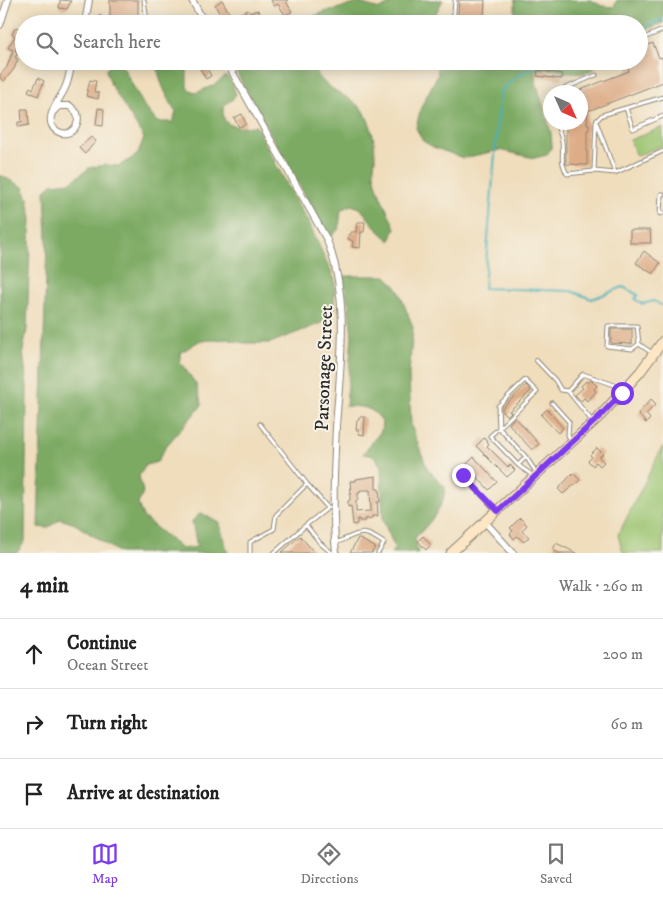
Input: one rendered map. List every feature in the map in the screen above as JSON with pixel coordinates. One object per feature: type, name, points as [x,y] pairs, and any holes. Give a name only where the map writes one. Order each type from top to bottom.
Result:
[{"type":"main road","points":[[452,553],[536,476],[626,389],[663,341]]},
{"type":"street","points":[[0,25],[8,0]]},
{"type":"street","points":[[86,15],[89,0]]},
{"type":"street","points":[[192,0],[200,15]]},
{"type":"street","points":[[52,113],[59,106],[70,106],[77,113],[78,124],[70,132],[60,132],[52,124],[52,113],[66,85],[70,70]]},
{"type":"street","name":"Parsonage Street","points":[[231,70],[326,238],[337,269],[342,346],[330,506],[336,553]]},
{"type":"street","points":[[486,522],[513,553]]},
{"type":"lane","points":[[144,0],[146,15]]},
{"type":"lane","points":[[452,15],[455,0]]},
{"type":"lane","points":[[648,37],[663,31]]},
{"type":"lane","points":[[573,85],[596,75]]},
{"type":"lane","points":[[594,171],[596,121],[602,114],[663,96]]},
{"type":"lane","points":[[626,108],[633,129],[663,116]]},
{"type":"lane","points":[[596,121],[615,173]]},
{"type":"lane","points":[[557,130],[562,140],[562,163],[567,174],[594,171],[615,173],[663,151]]},
{"type":"lane","points":[[663,194],[661,194],[660,214],[663,213]]},
{"type":"lane","points":[[639,344],[632,349],[607,346],[608,326],[637,326],[639,344],[654,355]]},
{"type":"lane","points":[[536,360],[562,390],[568,391],[593,422]]},
{"type":"lane","points":[[568,391],[583,374],[626,389]]},
{"type":"lane","points":[[536,476],[518,465],[490,436],[499,428],[536,392],[525,380],[498,406],[499,428],[526,457],[536,476]]},
{"type":"lane","points":[[552,403],[569,422],[568,435],[572,442]]},
{"type":"lane","points":[[260,424],[308,484],[330,506],[274,553]]},
{"type":"lane","points":[[518,465],[526,457]]},
{"type":"lane","points":[[463,475],[498,511]]},
{"type":"lane","points":[[250,553],[250,542],[274,529],[276,515],[288,501],[308,484]]},
{"type":"lane","points":[[306,525],[320,543],[332,553]]},
{"type":"lane","points":[[335,543],[359,534],[369,533],[384,543],[378,553]]},
{"type":"green space","points":[[393,0],[443,0],[436,13],[437,15],[316,15],[359,3],[380,9],[393,2]]},
{"type":"green space","points":[[591,0],[602,6],[614,7],[617,0],[663,0],[663,23],[648,29],[648,15],[515,15],[515,1]]},
{"type":"green space","points":[[106,70],[125,70],[144,106],[157,122],[173,122],[176,112],[166,94],[158,70],[187,70],[187,88],[196,93],[214,85],[226,76],[231,81],[236,94],[233,99],[224,105],[224,119],[232,125],[243,127],[256,126],[311,228],[335,280],[334,311],[330,318],[319,324],[270,343],[244,343],[227,339],[199,341],[180,353],[180,362],[196,384],[202,405],[167,445],[157,462],[146,465],[139,476],[143,492],[138,504],[143,517],[182,549],[197,547],[192,521],[201,513],[219,522],[228,553],[120,553],[75,524],[60,519],[48,528],[38,527],[47,242],[45,190],[52,184],[71,182],[89,168],[104,165],[119,166],[137,155],[144,138],[111,85]]},
{"type":"green space","points":[[235,70],[316,70],[327,85],[352,101],[368,119],[373,136],[376,184],[395,228],[390,241],[360,208],[351,205],[341,210],[339,229],[329,238]]},
{"type":"green space","points":[[437,70],[535,70],[535,78],[543,106],[543,130],[550,130],[552,146],[547,155],[534,158],[500,150],[463,158],[433,147],[423,141],[416,128],[421,107],[438,74]]},
{"type":"green space","points":[[556,70],[591,70],[577,74],[569,73]]},
{"type":"green space","points":[[663,127],[663,145],[636,156],[630,140]]},
{"type":"green space","points":[[0,175],[23,187],[28,198],[31,218],[27,329],[23,351],[27,388],[25,541],[17,553],[0,553]]},
{"type":"green space","points":[[345,276],[386,276],[398,289],[413,327],[409,374],[411,425],[427,468],[445,487],[439,508],[415,538],[418,553],[391,553],[395,548],[383,521],[381,466],[374,456],[363,454],[381,431],[382,421],[374,412],[366,408],[346,406],[352,337],[349,306],[343,279]]},
{"type":"green space","points":[[663,446],[663,553],[623,553],[618,535]]},
{"type":"building","points":[[60,0],[71,1],[67,9],[59,8]]},
{"type":"building","points":[[110,0],[138,0],[138,15],[110,15]]},
{"type":"building","points":[[222,0],[230,15],[220,15],[215,5]]},
{"type":"building","points":[[271,0],[288,0],[286,1],[292,12],[285,15],[278,4],[274,6]]},
{"type":"building","points":[[459,0],[485,0],[484,15],[458,15]]},
{"type":"building","points":[[248,10],[250,13],[258,10],[260,15],[238,15]]},
{"type":"building","points":[[15,36],[15,66],[4,81],[0,78],[0,75],[7,67],[13,50],[8,48]]},
{"type":"building","points":[[653,43],[659,58],[662,57],[663,82],[588,111],[588,87],[629,70],[648,70],[648,45]]},
{"type":"building","points":[[201,70],[208,70],[211,76],[206,79]]},
{"type":"building","points":[[538,70],[562,74],[562,79],[537,76]]},
{"type":"building","points":[[38,78],[44,81],[38,96],[28,91],[30,87],[33,89]]},
{"type":"building","points":[[90,80],[96,81],[94,92],[99,93],[98,99],[86,96]]},
{"type":"building","points":[[98,108],[104,109],[103,126],[96,125]]},
{"type":"building","points":[[21,109],[28,109],[29,125],[18,127],[18,122],[22,122]]},
{"type":"building","points":[[242,114],[246,124],[239,127],[234,118]]},
{"type":"building","points":[[566,130],[587,130],[587,165],[566,164]]},
{"type":"building","points":[[91,137],[96,141],[85,154],[79,148]]},
{"type":"building","points":[[357,222],[365,222],[364,232],[361,232],[360,248],[352,247],[353,241],[348,239],[351,232],[356,232]]},
{"type":"building","points":[[630,230],[650,230],[651,243],[630,243]]},
{"type":"building","points":[[644,251],[660,263],[653,274],[636,263]]},
{"type":"building","points":[[611,329],[632,329],[632,344],[611,343]]},
{"type":"building","points":[[591,380],[597,386],[594,389],[596,392],[587,401],[584,398],[581,401],[575,395],[583,388],[581,386],[586,381],[588,383]]},
{"type":"building","points":[[526,385],[531,391],[509,411],[511,412],[507,416],[502,411],[502,408]]},
{"type":"building","points":[[651,399],[656,404],[646,414],[650,419],[646,423],[638,414]]},
{"type":"building","points":[[547,409],[563,428],[558,433],[541,415]]},
{"type":"building","points":[[359,417],[365,417],[364,435],[359,434],[359,430],[356,430]]},
{"type":"building","points":[[515,417],[539,444],[532,450],[509,424]]},
{"type":"building","points":[[484,438],[489,444],[487,446],[508,467],[510,465],[515,470],[507,477],[476,446]]},
{"type":"building","points":[[597,448],[603,454],[599,457],[604,462],[600,466],[596,462],[593,466],[588,461],[592,457],[590,455]]},
{"type":"building","points":[[474,457],[497,482],[489,490],[466,465]]},
{"type":"building","points":[[573,473],[580,480],[563,494],[558,489]]},
{"type":"building","points":[[376,476],[376,489],[379,489],[380,502],[377,502],[378,516],[372,516],[372,518],[365,519],[366,521],[359,521],[357,519],[357,524],[353,525],[351,506],[348,507],[348,501],[351,494],[350,481],[356,481],[356,479]],"holes":[[[360,490],[370,490],[371,511],[356,512],[358,493],[360,493]]]},
{"type":"building","points":[[520,518],[527,525],[522,531],[529,537],[524,542],[517,536],[514,539],[510,534],[513,531],[510,528]]},
{"type":"building","points":[[300,536],[315,553],[281,553]]},
{"type":"building","points":[[423,536],[431,545],[426,550],[418,541]]},
{"type":"building","points":[[358,538],[375,547],[372,553],[350,553]]},
{"type":"building","points":[[556,543],[576,553],[558,553],[553,550]]},
{"type":"waterway","points":[[648,25],[663,19]]},
{"type":"waterway","points":[[529,70],[500,92],[484,288],[571,291],[592,299],[623,287],[638,295],[635,299],[642,304],[654,301],[663,306]]},
{"type":"route","points":[[463,475],[498,511],[622,393]]}]
